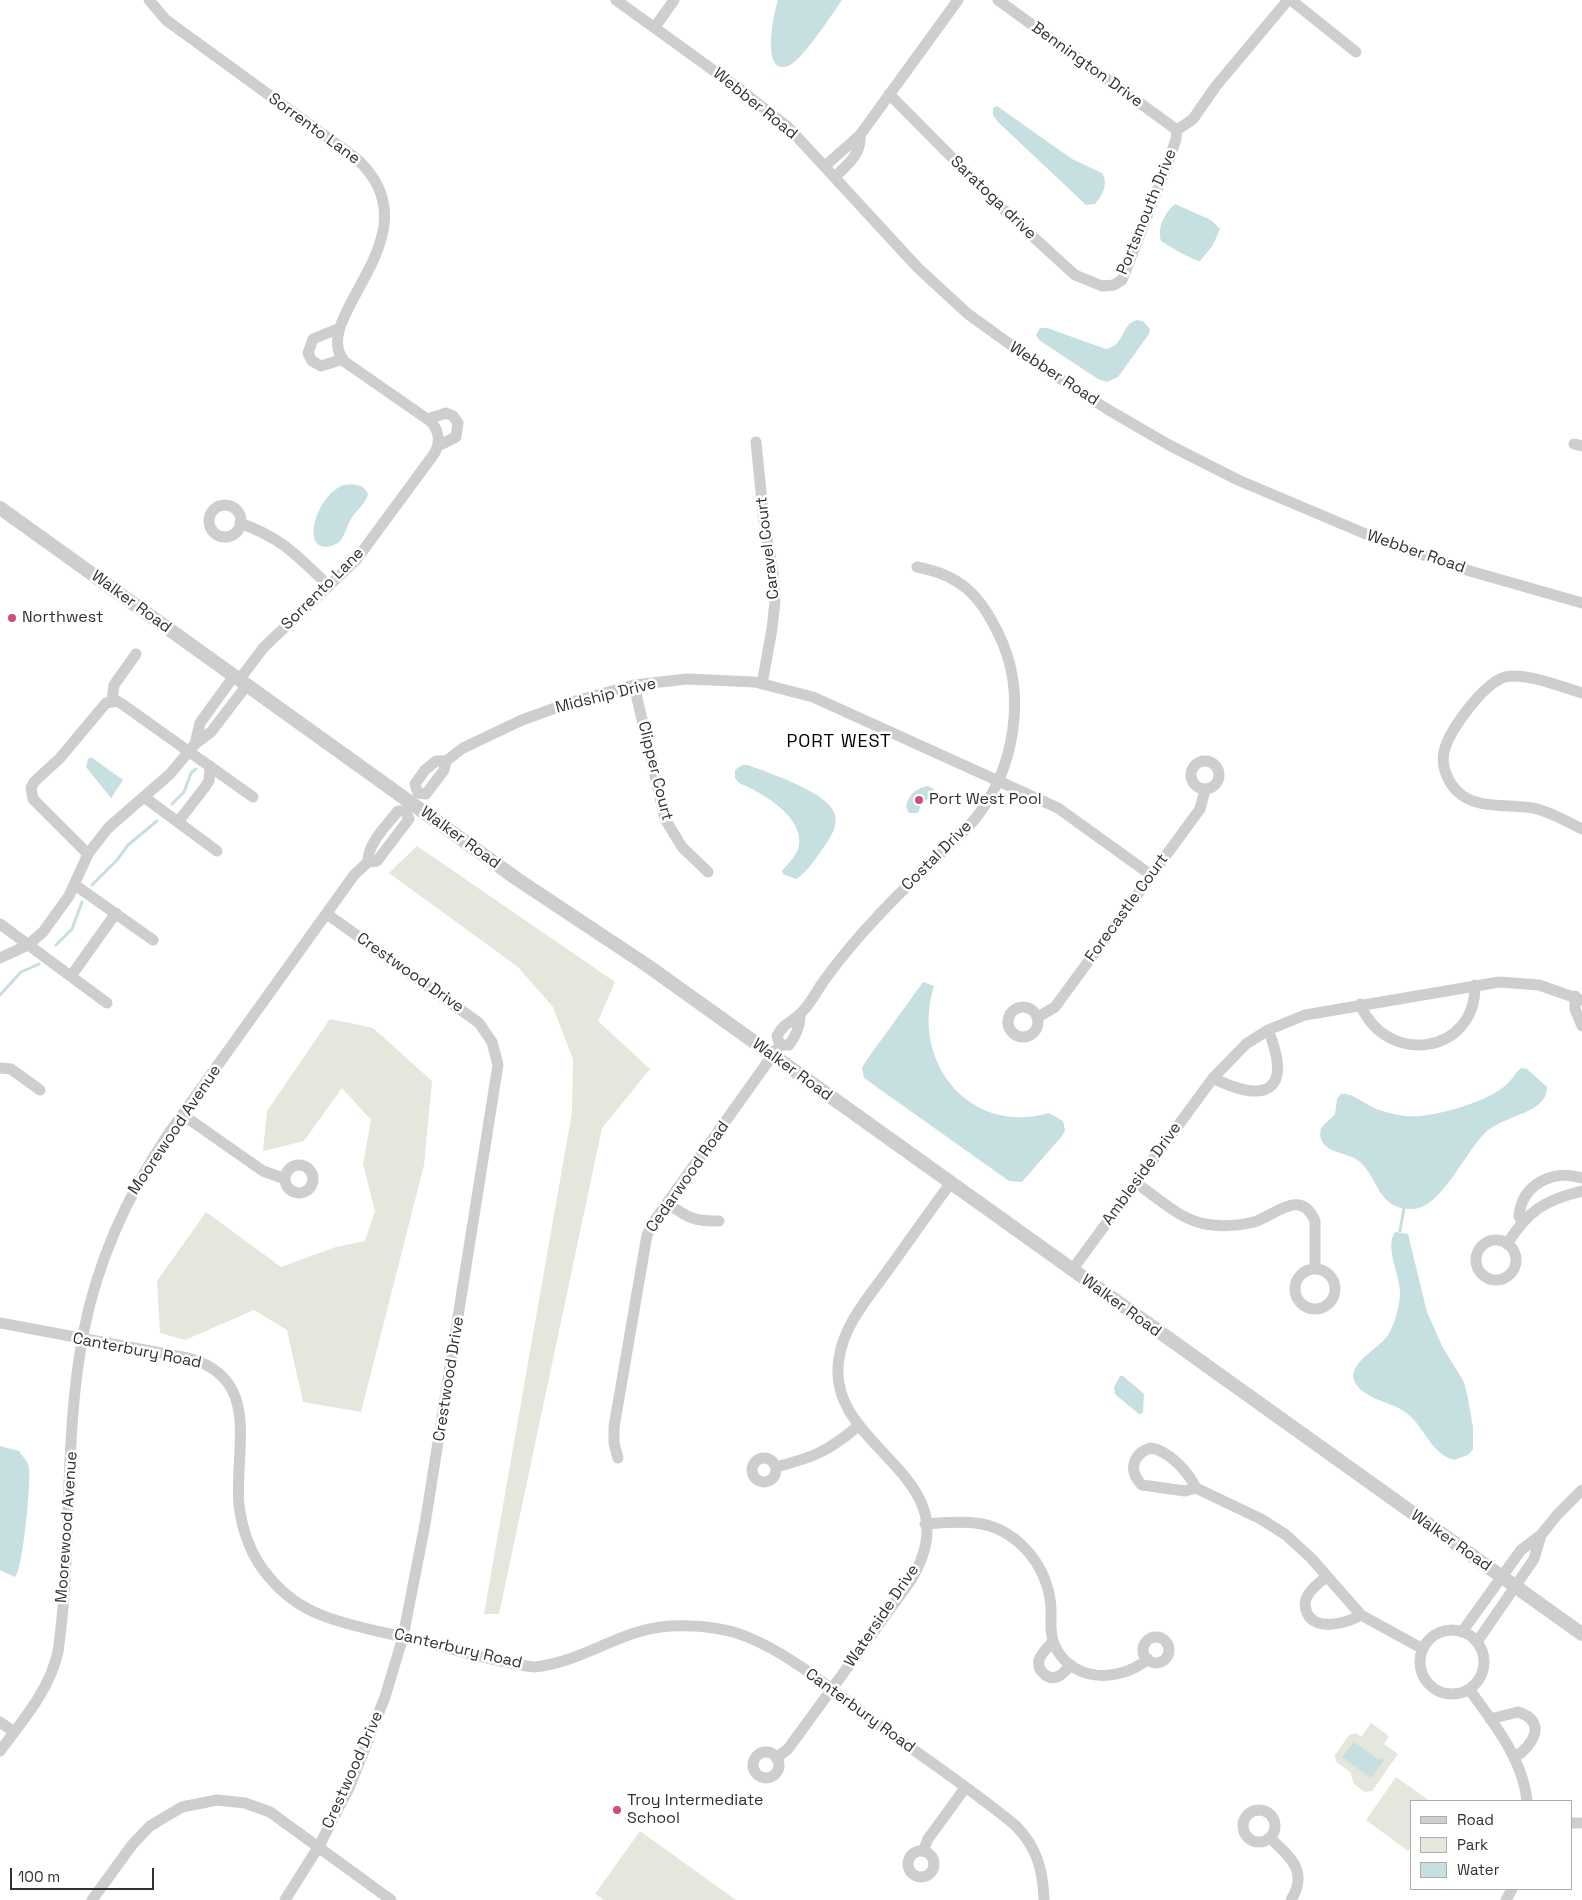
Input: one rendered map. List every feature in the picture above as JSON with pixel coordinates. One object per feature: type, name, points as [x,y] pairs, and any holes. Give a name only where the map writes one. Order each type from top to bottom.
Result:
[{"type":"street","name":"Sorrento Lane","points":[[149,0],[166,20],[357,159],[375,180],[384,206],[384,233],[378,250],[340,328],[336,342],[343,360]]},
{"type":"street","name":"Webber Road","points":[[616,0],[768,110],[788,127],[918,268],[968,314],[1051,374],[1141,430],[1238,480],[1380,540],[1470,572],[1582,603]]},
{"type":"street","points":[[654,27],[674,0]]},
{"type":"street","points":[[824,166],[860,135],[958,0]]},
{"type":"street","name":"Bennington Drive","points":[[998,0],[1176,130]]},
{"type":"street","points":[[1176,130],[1193,119],[1216,86],[1289,0],[1356,52]]},
{"type":"street","name":"Saratoga drive","points":[[889,94],[1007,213],[1075,275],[1108,287]]},
{"type":"street","name":"Portsmouth Drive","points":[[1108,287],[1122,280],[1169,160],[1176,139],[1176,130]]},
{"type":"street","points":[[835,177],[857,154],[860,135]]},
{"type":"street","points":[[340,328],[313,339],[308,352],[312,361],[321,366],[343,360],[428,419],[437,432],[438,446]]},
{"type":"street","name":"Sorrento Lane","points":[[240,680],[260,651],[330,586],[366,547],[438,446],[456,437],[458,423],[452,416],[446,413],[428,419]]},
{"type":"street","name":"Caravel Court","points":[[756,442],[775,602],[762,684]]},
{"type":"street","name":"Walker Road","points":[[0,508],[412,802],[517,880],[776,1050],[950,1184],[1582,1634]]},
{"type":"street","points":[[240,522],[266,532],[288,546],[330,586]]},
{"type":"street","name":"Costal Drive","points":[[800,1014],[800,1027],[789,1045],[776,1050],[777,1036],[782,1026],[800,1014],[831,971],[875,918],[974,820],[998,780],[1008,750],[1014,714],[1014,686],[1001,640],[988,615],[966,588],[945,573],[917,567]]},
{"type":"street","points":[[112,701],[114,685],[136,654]]},
{"type":"street","points":[[1582,693],[1515,676],[1495,681],[1480,694],[1454,731],[1447,743],[1443,758],[1448,778],[1457,792],[1464,796],[1486,803],[1536,809],[1582,829]]},
{"type":"street","name":"Midship Drive","points":[[412,802],[426,794],[444,770],[446,761],[479,740],[539,714],[572,702],[634,685],[676,679],[706,678],[762,684],[813,697],[998,780],[1062,811],[1151,875]]},
{"type":"street","points":[[192,748],[200,724],[240,680]]},
{"type":"street","points":[[0,958],[28,945],[55,918],[75,885],[88,854],[108,828],[144,797],[192,748],[211,732],[240,680]]},
{"type":"street","name":"Clipper Court","points":[[634,685],[665,819],[682,847],[708,872]]},
{"type":"street","points":[[88,854],[33,799],[31,788],[34,782],[60,758],[101,706],[112,701],[122,704],[192,748],[210,766],[253,797]]},
{"type":"street","points":[[178,822],[205,787],[208,781],[210,766]]},
{"type":"street","name":"Forecastle Court","points":[[1038,1017],[1055,1006],[1200,809],[1205,790]]},
{"type":"street","points":[[144,797],[217,851]]},
{"type":"street","name":"Moorewood Avenue","points":[[0,1751],[43,1691],[52,1672],[58,1652],[76,1391],[82,1340],[93,1290],[116,1227],[141,1177],[183,1115],[354,875],[368,862],[377,861],[409,819],[412,802]]},
{"type":"street","points":[[75,885],[153,940]]},
{"type":"street","points":[[71,976],[116,914]]},
{"type":"street","name":"Crestwood Drive","points":[[285,1900],[319,1846],[350,1786],[373,1730],[403,1636],[425,1524],[498,1066],[492,1042],[479,1023],[327,914]]},
{"type":"street","points":[[0,924],[107,1003]]},
{"type":"street","name":"Ambleside Drive","points":[[1072,1270],[1213,1078],[1246,1044],[1268,1030],[1305,1014],[1475,985],[1518,983],[1556,989],[1579,998],[1575,1009],[1582,1026]]},
{"type":"street","points":[[1360,1004],[1373,1027],[1384,1036],[1407,1045],[1433,1043],[1454,1033],[1464,1024],[1473,1005],[1475,985]]},
{"type":"street","points":[[1213,1078],[1250,1091],[1268,1090],[1277,1076],[1278,1065],[1275,1047],[1268,1030]]},
{"type":"street","name":"Cedarwood Road","points":[[618,1458],[614,1427],[643,1250],[651,1226],[776,1050]]},
{"type":"street","points":[[0,1070],[10,1069],[40,1090]]},
{"type":"street","points":[[183,1115],[262,1172],[285,1179]]},
{"type":"street","points":[[1522,1222],[1519,1216],[1523,1201],[1539,1182],[1556,1176],[1572,1175],[1582,1178]]},
{"type":"street","points":[[1136,1183],[1181,1214],[1206,1224],[1240,1225],[1256,1221],[1288,1205],[1297,1205],[1312,1215],[1315,1221],[1316,1269]]},
{"type":"street","name":"Waterside Drive","points":[[776,1758],[788,1749],[914,1576],[924,1547],[925,1524],[921,1502],[911,1482],[858,1426],[845,1406],[838,1376],[840,1353],[846,1331],[950,1184]]},
{"type":"street","points":[[1507,1244],[1522,1222],[1540,1206],[1555,1198],[1582,1191]]},
{"type":"street","points":[[668,1203],[689,1219],[703,1222],[719,1221]]},
{"type":"street","name":"Canterbury Road","points":[[0,1323],[82,1340],[188,1358],[211,1366],[222,1376],[234,1392],[240,1412],[240,1512],[245,1534],[262,1568],[287,1595],[314,1612],[344,1622],[534,1666],[554,1664],[644,1630],[668,1626],[702,1626],[743,1635],[766,1646],[831,1690],[1015,1825],[1031,1844],[1043,1877],[1044,1900]]},
{"type":"street","points":[[776,1467],[814,1457],[827,1450],[858,1426]]},
{"type":"street","points":[[1196,1488],[1185,1491],[1142,1485],[1134,1473],[1133,1465],[1136,1456],[1150,1448],[1166,1453],[1191,1479],[1196,1488],[1261,1519],[1286,1534],[1311,1558],[1361,1615],[1385,1630],[1423,1649]]},
{"type":"street","points":[[1462,1632],[1522,1550],[1541,1535],[1556,1515],[1582,1490]]},
{"type":"street","points":[[925,1524],[976,1523],[994,1528],[1012,1537],[1026,1549],[1038,1564],[1046,1581],[1050,1600],[1053,1641],[1059,1653],[1071,1665],[1091,1674],[1108,1675],[1136,1669],[1148,1659]]},
{"type":"street","points":[[1477,1642],[1534,1559],[1541,1535]]},
{"type":"street","points":[[1326,1577],[1306,1598],[1305,1606],[1311,1618],[1327,1625],[1354,1619],[1361,1615]]},
{"type":"street","points":[[1450,1630],[1462,1632],[1477,1642],[1483,1654],[1484,1667],[1479,1680],[1469,1689],[1458,1694],[1447,1694],[1431,1686],[1424,1677],[1420,1666],[1423,1649],[1430,1639],[1439,1633],[1450,1630]]},
{"type":"street","points":[[1053,1641],[1040,1659],[1040,1669],[1043,1674],[1055,1677],[1071,1665]]},
{"type":"street","points":[[1469,1689],[1515,1757],[1528,1800]]},
{"type":"street","points":[[1490,1719],[1518,1712],[1530,1717],[1534,1722],[1535,1728],[1532,1741],[1524,1752],[1515,1757]]},
{"type":"street","points":[[0,1722],[14,1732]]},
{"type":"street","points":[[923,1851],[928,1839],[965,1788]]},
{"type":"street","points":[[92,1900],[141,1834],[160,1818],[192,1804],[231,1801],[258,1807],[282,1820],[391,1900]]},
{"type":"street","points":[[1270,1838],[1289,1857],[1297,1870],[1299,1883],[1291,1900]]},
{"type":"green space","points":[[417,846],[615,982],[598,1021],[650,1069],[602,1128],[499,1614],[484,1614],[572,1112],[573,1059],[553,1007],[518,967],[389,873]]},
{"type":"green space","points":[[330,1019],[373,1028],[432,1081],[424,1165],[361,1412],[303,1402],[287,1330],[254,1310],[185,1340],[160,1333],[157,1281],[206,1212],[281,1267],[336,1247],[365,1241],[375,1211],[363,1164],[371,1120],[342,1088],[304,1141],[263,1151],[267,1111]]},
{"type":"green space","points":[[1371,1723],[1389,1736],[1384,1744],[1398,1754],[1372,1791],[1365,1792],[1354,1784],[1350,1772],[1336,1762],[1335,1755],[1349,1735],[1356,1733],[1361,1737]]},
{"type":"green space","points":[[1396,1777],[1429,1800],[1410,1800],[1410,1848],[1408,1851],[1366,1820]]},
{"type":"green space","points":[[640,1831],[736,1900],[604,1900],[595,1894]]},
{"type":"water","points":[[778,0],[842,0],[801,56],[788,66],[779,66],[774,61],[771,52],[772,28]]},
{"type":"water","points":[[997,106],[1072,159],[1102,173],[1105,186],[1095,204],[1086,205],[998,122],[993,115],[993,108]]},
{"type":"water","points":[[1175,204],[1211,220],[1220,229],[1213,245],[1200,261],[1161,241],[1161,226],[1168,212]]},
{"type":"water","points":[[1137,320],[1143,321],[1150,329],[1149,334],[1118,377],[1107,382],[1098,379],[1039,340],[1036,335],[1040,328],[1047,328],[1106,349],[1117,343],[1128,326]]},
{"type":"water","points":[[344,485],[361,486],[368,494],[367,498],[351,519],[340,541],[331,546],[321,546],[316,541],[314,533],[319,510],[334,491]]},
{"type":"water","points":[[91,757],[123,780],[111,798],[86,767],[88,759]]},
{"type":"water","points":[[742,765],[748,765],[809,790],[820,797],[834,812],[836,821],[830,837],[809,868],[796,879],[783,874],[782,871],[798,850],[799,835],[795,825],[788,815],[769,799],[739,783],[735,778],[735,770]]},
{"type":"water","name":"Port West Pool","points":[[928,786],[934,789],[934,796],[922,802],[918,813],[909,813],[906,807],[911,796],[916,790]]},
{"type":"water","points":[[923,982],[934,986],[929,1014],[931,1041],[939,1065],[952,1086],[971,1103],[994,1113],[1020,1117],[1049,1113],[1063,1121],[1065,1130],[1062,1136],[1022,1182],[1009,1181],[864,1078],[862,1068],[866,1061]]},
{"type":"water","points":[[1521,1068],[1527,1069],[1547,1087],[1545,1096],[1532,1109],[1492,1127],[1484,1134],[1452,1179],[1433,1200],[1423,1206],[1413,1209],[1400,1208],[1391,1203],[1384,1197],[1361,1163],[1352,1157],[1334,1151],[1322,1141],[1320,1135],[1321,1128],[1335,1114],[1337,1099],[1341,1094],[1350,1095],[1374,1108],[1395,1114],[1405,1116],[1429,1115],[1473,1103],[1498,1091]]},
{"type":"water","points":[[1395,1232],[1408,1234],[1427,1312],[1442,1346],[1464,1382],[1473,1427],[1473,1449],[1468,1455],[1454,1460],[1446,1457],[1434,1446],[1409,1415],[1399,1408],[1365,1393],[1356,1384],[1353,1376],[1360,1362],[1382,1342],[1393,1326],[1400,1295],[1391,1246]]},
{"type":"water","points":[[1120,1376],[1123,1376],[1144,1394],[1143,1413],[1139,1414],[1115,1394],[1114,1387]]},
{"type":"water","points":[[0,1446],[19,1451],[29,1466],[28,1506],[21,1559],[15,1577],[0,1570]]},
{"type":"water","points":[[1354,1742],[1379,1760],[1381,1758],[1384,1760],[1371,1778],[1342,1757]]},
{"type":"waterway","points":[[172,804],[184,792],[191,773],[196,769]]},
{"type":"waterway","points":[[92,885],[117,860],[128,845],[157,821]]},
{"type":"waterway","points":[[56,945],[72,929],[82,902]]},
{"type":"waterway","points":[[0,995],[21,972],[39,964]]},
{"type":"waterway","points":[[1400,1231],[1404,1208]]},
{"type":"place","name":"Northwest","points":[[12,618]]},
{"type":"place","name":"Port West Pool","points":[[919,800]]},
{"type":"place","name":"Troy Intermediate School","points":[[617,1810]]},
{"type":"district","name":"PORT WEST","points":[[839,742]]}]
